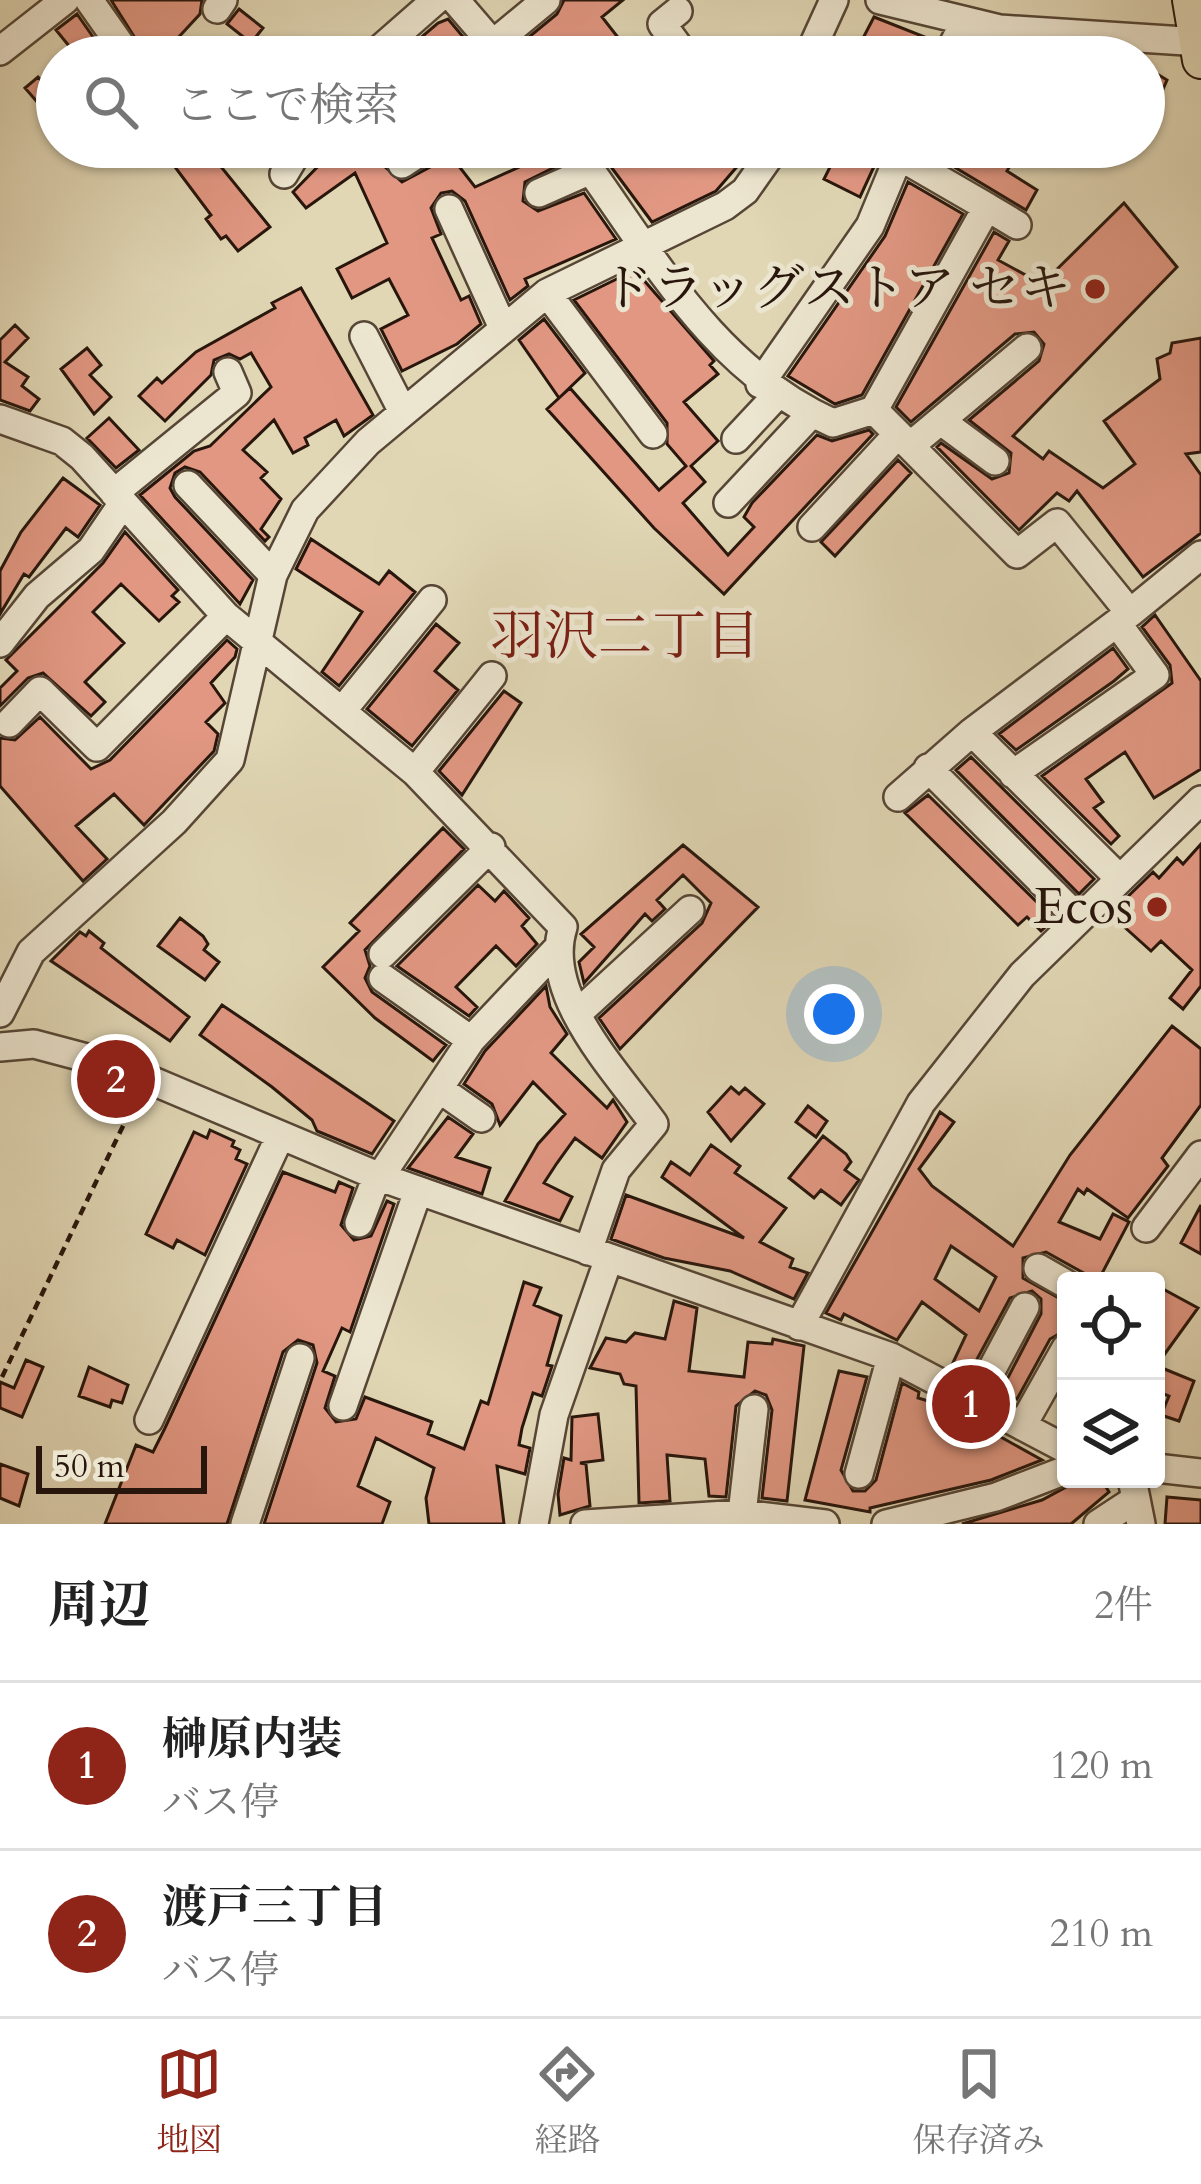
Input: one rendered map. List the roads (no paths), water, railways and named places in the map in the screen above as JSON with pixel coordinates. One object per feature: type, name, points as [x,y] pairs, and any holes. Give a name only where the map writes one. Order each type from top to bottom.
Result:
[{"type":"main road","points":[[1190,0],[1200,45]]},
{"type":"street","points":[[0,51],[64,0]]},
{"type":"street","points":[[89,0],[114,36]]},
{"type":"street","points":[[395,36],[436,0]]},
{"type":"street","points":[[455,0],[486,36]]},
{"type":"street","points":[[513,36],[546,0]]},
{"type":"street","points":[[818,36],[834,0]]},
{"type":"street","points":[[880,0],[1006,36]]},
{"type":"street","points":[[671,36],[662,24],[678,11]]},
{"type":"street","points":[[958,36],[964,23]]},
{"type":"street","points":[[1165,45],[1200,45]]},
{"type":"street","points":[[284,174],[288,168]]},
{"type":"street","points":[[539,193],[571,168]]},
{"type":"street","points":[[589,168],[643,246],[737,363],[769,390],[833,423],[874,410],[987,207]]},
{"type":"street","points":[[0,1013],[32,952],[174,822],[230,760],[273,575],[305,510],[404,412],[547,293],[725,206],[754,168]]},
{"type":"street","points":[[736,439],[870,226],[894,168]]},
{"type":"street","points":[[926,168],[1017,225]]},
{"type":"street","points":[[449,209],[503,328]]},
{"type":"street","points":[[547,293],[653,434]]},
{"type":"street","points":[[364,336],[404,412]]},
{"type":"street","points":[[812,526],[904,440],[941,421],[1027,348]]},
{"type":"street","points":[[0,643],[37,596],[91,550],[118,498],[237,393],[228,372]]},
{"type":"street","points":[[874,410],[1017,554],[1057,523],[1123,618],[1155,675],[1013,774]]},
{"type":"street","points":[[728,503],[812,413]]},
{"type":"street","points":[[0,419],[62,441],[226,616],[415,772],[563,927],[555,951],[471,1040],[378,1177],[359,1223]]},
{"type":"street","points":[[941,421],[995,461]]},
{"type":"street","points":[[188,485],[273,575]]},
{"type":"street","points":[[898,797],[972,732],[1201,555]]},
{"type":"street","points":[[341,711],[432,600]]},
{"type":"street","points":[[9,723],[40,691],[97,747],[226,616]]},
{"type":"street","points":[[415,772],[492,676]]},
{"type":"street","points":[[972,732],[1120,879]]},
{"type":"street","points":[[928,768],[1079,919]]},
{"type":"street","points":[[799,1326],[921,1103],[1022,975],[1201,800]]},
{"type":"street","points":[[471,1040],[383,966],[491,848]]},
{"type":"street","points":[[578,1013],[690,910]]},
{"type":"street","points":[[534,1524],[554,1415],[616,1170],[654,1124],[578,1013],[555,951]]},
{"type":"street","points":[[0,1047],[57,1049],[146,1078],[378,1177],[891,1357],[1057,1444]]},
{"type":"street","points":[[440,1090],[481,1118]]},
{"type":"street","points":[[149,1420],[280,1136]]},
{"type":"street","points":[[1147,1228],[1201,1155]]},
{"type":"street","points":[[343,1406],[418,1191]]},
{"type":"street","points":[[1038,1268],[1057,1279]]},
{"type":"street","points":[[974,1401],[1025,1307]]},
{"type":"street","points":[[859,1474],[891,1357]]},
{"type":"street","points":[[245,1524],[300,1358]]},
{"type":"street","points":[[1022,1426],[1057,1364]]},
{"type":"street","points":[[742,1514],[754,1408]]},
{"type":"street","points":[[1165,1469],[1201,1473]]},
{"type":"street","points":[[886,1524],[996,1497],[1057,1473]]},
{"type":"street","points":[[1098,1524],[1135,1502]]},
{"type":"street","points":[[585,1524],[742,1514],[825,1524]]},
{"type":"place","name":"ドラッグストア セキ","points":[[1095,289]]},
{"type":"place","name":"Ecos","points":[[1157,907]]},
{"type":"place","name":"渡戸三丁目","points":[[116,1079]]},
{"type":"place","name":"榊原内装","points":[[971,1404]]},
{"type":"district","name":"羽沢二丁目","points":[[625,637]]}]
